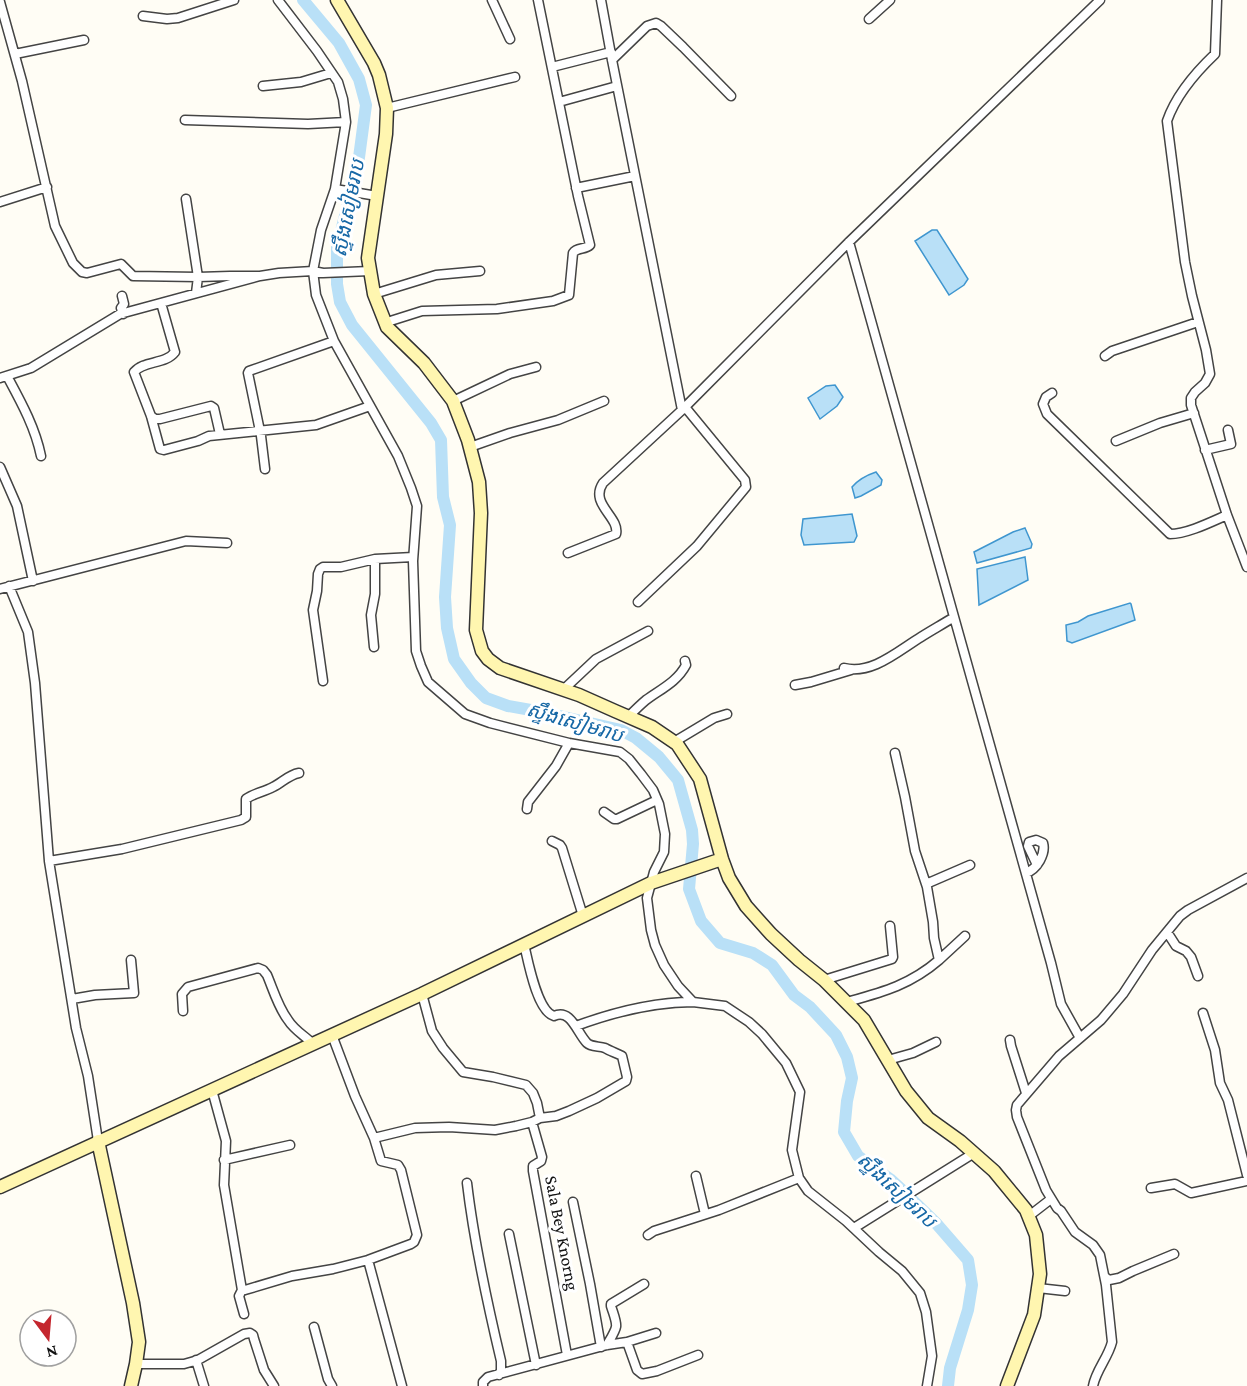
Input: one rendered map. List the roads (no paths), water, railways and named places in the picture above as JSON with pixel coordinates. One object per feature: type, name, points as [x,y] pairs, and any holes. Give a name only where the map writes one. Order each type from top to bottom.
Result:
[{"type":"street","points":[[143,16],[167,20],[234,0]]},
{"type":"street","points":[[278,0],[317,51],[341,88],[346,122],[338,190],[321,230],[313,272],[316,295],[334,341],[398,456],[417,506],[413,557],[417,651],[421,666],[428,682],[465,714],[500,726],[569,743],[620,752],[636,766],[653,790],[665,834],[664,852],[654,872],[655,881],[647,898],[649,921],[655,945],[664,965],[678,986],[693,1002]]},
{"type":"street","points":[[338,0],[374,63],[387,108],[386,134],[368,258],[374,294],[384,323],[424,363],[453,401],[470,447],[480,486],[476,630],[480,646],[488,659],[500,668],[563,690],[652,727],[674,742],[700,779],[716,861],[746,906],[784,947],[824,980],[864,1020],[906,1091],[928,1118],[974,1153],[994,1171],[1018,1199],[1029,1216],[1036,1235],[1040,1274],[1034,1315],[1007,1386]]},
{"type":"street","points":[[492,0],[510,39]]},
{"type":"street","points":[[384,323],[422,311],[497,309],[553,301],[566,297],[570,292],[573,254],[576,250],[590,245],[576,188],[538,0]]},
{"type":"street","points":[[602,0],[635,176],[684,409],[745,480],[746,487],[697,546],[638,602]]},
{"type":"street","points":[[868,19],[890,0]]},
{"type":"street","points":[[568,553],[616,534],[617,528],[601,501],[600,488],[603,483],[684,409],[849,242],[1100,0]]},
{"type":"street","points":[[1217,0],[1215,54],[1193,76],[1170,111],[1167,121],[1185,262],[1210,374],[1191,398],[1191,405],[1227,515],[1247,567]]},
{"type":"street","points":[[0,2],[4,29],[15,54],[55,226],[73,263],[82,272],[87,273],[121,264],[133,276],[198,278],[260,276]]},
{"type":"street","points":[[552,67],[611,56],[647,26],[656,23],[731,96]]},
{"type":"street","points":[[15,54],[84,40]]},
{"type":"street","points":[[263,86],[301,82],[331,73]]},
{"type":"street","points":[[387,108],[515,77]]},
{"type":"street","points":[[559,102],[617,86]]},
{"type":"street","points":[[185,120],[308,124],[346,122]]},
{"type":"street","points":[[576,188],[635,176]]},
{"type":"street","points":[[0,202],[46,187]]},
{"type":"street","points":[[338,190],[376,196]]},
{"type":"street","points":[[186,199],[198,278],[196,293]]},
{"type":"street","points":[[849,242],[1061,1004],[1080,1038]]},
{"type":"street","points":[[41,456],[30,421],[3,377],[31,368],[123,314],[161,303],[279,273],[370,271]]},
{"type":"street","points":[[374,294],[436,274],[480,271]]},
{"type":"street","points":[[122,296],[123,314]]},
{"type":"street","points":[[161,303],[175,352],[168,358],[138,368],[134,372],[151,416],[160,450],[220,434],[316,425],[370,406]]},
{"type":"street","points":[[1105,356],[1112,351],[1198,322]]},
{"type":"street","points":[[265,469],[249,371],[334,341]]},
{"type":"street","points":[[453,401],[510,374],[536,367]]},
{"type":"street","points":[[1052,393],[1046,397],[1043,404],[1047,414],[1170,534],[1174,535],[1227,515]]},
{"type":"street","points":[[470,447],[558,420],[604,401]]},
{"type":"street","points":[[151,416],[160,419],[213,406],[220,434]]},
{"type":"street","points":[[1116,441],[1154,425],[1194,413]]},
{"type":"street","points":[[1205,450],[1231,444],[1228,430]]},
{"type":"street","points":[[0,467],[17,506],[16,602],[28,632],[35,683],[49,861],[76,1028],[88,1076],[91,1144],[133,1304],[139,1342],[131,1386]]},
{"type":"street","points":[[15,586],[186,541],[227,543]]},
{"type":"street","points":[[323,681],[313,610],[318,574],[321,569],[375,559],[413,557]]},
{"type":"street","points":[[374,647],[371,615],[375,594],[375,559]]},
{"type":"street","points":[[795,685],[811,682],[847,669],[860,669],[878,663],[954,617]]},
{"type":"street","points":[[563,690],[596,659],[648,631]]},
{"type":"street","points":[[628,717],[647,700],[670,685],[686,665],[685,661]]},
{"type":"street","points":[[674,742],[706,722],[727,714]]},
{"type":"street","points":[[527,809],[528,802],[556,766],[569,743]]},
{"type":"street","points":[[895,753],[906,797],[915,851],[926,884],[939,960]]},
{"type":"street","points":[[49,861],[122,849],[244,819],[248,797],[263,792],[298,773]]},
{"type":"street","points":[[604,812],[617,819],[657,800]]},
{"type":"street","points":[[552,841],[562,848],[583,916]]},
{"type":"street","points":[[0,1187],[422,994],[655,881],[716,861]]},
{"type":"street","points":[[926,884],[970,865]]},
{"type":"street","points":[[1026,873],[1037,865]]},
{"type":"street","points":[[1093,1386],[1096,1373],[1110,1350],[1112,1342],[1105,1277],[1100,1255],[1093,1245],[1075,1232],[1051,1199],[1017,1117],[1017,1105],[1059,1056],[1101,1020],[1180,916],[1247,878]]},
{"type":"street","points":[[824,980],[892,959],[890,926]]},
{"type":"street","points":[[1167,932],[1176,946],[1186,951],[1191,957],[1198,976]]},
{"type":"street","points":[[847,1002],[907,983],[939,960],[965,936]]},
{"type":"street","points":[[374,1138],[415,1128],[449,1127],[495,1130],[556,1116],[597,1098],[626,1081],[622,1056],[592,1046],[586,1042],[576,1026],[564,1014],[554,1016],[549,1014],[543,1006],[524,944]]},
{"type":"street","points":[[72,999],[134,993],[131,960]]},
{"type":"street","points":[[183,1011],[182,994],[188,987],[258,968],[267,975],[287,1020],[313,1044]]},
{"type":"street","name":"Sala Bey Knorng","points":[[422,994],[432,1030],[442,1048],[463,1072],[526,1085],[534,1093],[542,1157],[541,1161],[533,1166],[533,1171],[567,1356]]},
{"type":"street","points":[[576,1026],[625,1010],[666,1002],[693,1002],[725,1006],[762,1034],[786,1063],[800,1092],[792,1150],[799,1178],[808,1191],[902,1271],[920,1293],[926,1312],[932,1356],[927,1386]]},
{"type":"street","points":[[1203,1013],[1215,1050],[1220,1083],[1228,1100],[1247,1175]]},
{"type":"street","points":[[242,1290],[292,1276],[368,1260],[411,1244],[416,1239],[417,1235],[401,1170],[398,1166],[381,1161],[374,1138],[332,1035]]},
{"type":"street","points":[[1010,1040],[1026,1093]]},
{"type":"street","points":[[888,1060],[913,1053],[936,1042]]},
{"type":"street","points":[[212,1090],[226,1141],[225,1193],[242,1290],[239,1296],[244,1314]]},
{"type":"street","points":[[224,1160],[290,1145]]},
{"type":"street","points":[[854,1228],[974,1153]]},
{"type":"street","points":[[696,1176],[705,1214]]},
{"type":"street","points":[[648,1235],[799,1178]]},
{"type":"street","points":[[1151,1188],[1175,1184],[1191,1193],[1247,1180]]},
{"type":"street","points":[[467,1183],[480,1268],[501,1361],[499,1375]]},
{"type":"street","points":[[1029,1216],[1051,1199]]},
{"type":"street","points":[[573,1202],[604,1346]]},
{"type":"street","points":[[509,1234],[536,1365]]},
{"type":"street","points":[[1105,1277],[1109,1280],[1119,1278],[1174,1254]]},
{"type":"street","points":[[368,1260],[402,1386]]},
{"type":"street","points":[[604,1346],[617,1326],[611,1304],[644,1284]]},
{"type":"street","points":[[1038,1288],[1065,1291]]},
{"type":"street","points":[[314,1327],[332,1386]]},
{"type":"street","points":[[136,1364],[184,1364],[250,1333],[253,1335],[264,1370],[274,1386]]},
{"type":"street","points":[[483,1386],[483,1382],[488,1377],[656,1333]]},
{"type":"street","points":[[627,1342],[637,1370],[642,1374],[657,1371],[698,1355]]},
{"type":"street","points":[[196,1360],[204,1386]]},
{"type":"water","points":[[932,230],[937,230],[968,279],[964,285],[949,295],[915,241]]},
{"type":"water","points":[[835,385],[843,397],[837,406],[820,419],[808,398],[826,386]]},
{"type":"water","points":[[876,472],[882,480],[881,485],[855,498],[852,487],[863,478]]},
{"type":"water","points":[[852,514],[857,536],[854,542],[804,545],[801,535],[803,519]]},
{"type":"water","points":[[1025,528],[1032,544],[1031,548],[977,563],[974,552]]},
{"type":"water","points":[[1025,557],[1028,580],[979,605],[977,569]]},
{"type":"water","points":[[1130,603],[1135,620],[1072,643],[1067,641],[1066,625]]},
{"type":"waterway","name":"ស្ទឹងសៀមរាប","points":[[303,0],[339,43],[359,79],[366,105],[358,165],[337,247],[337,284],[340,302],[352,325],[431,423],[441,440],[443,497],[450,525],[445,597],[447,628],[454,659],[471,683],[486,698],[508,706],[621,730],[636,738],[659,757],[678,780],[692,830],[689,889],[701,921],[720,943],[753,953],[772,965],[794,995],[810,1007],[836,1035],[847,1057],[852,1078],[844,1132],[858,1156],[903,1191],[935,1222],[968,1260],[972,1285],[968,1310],[950,1368],[948,1386]]}]
